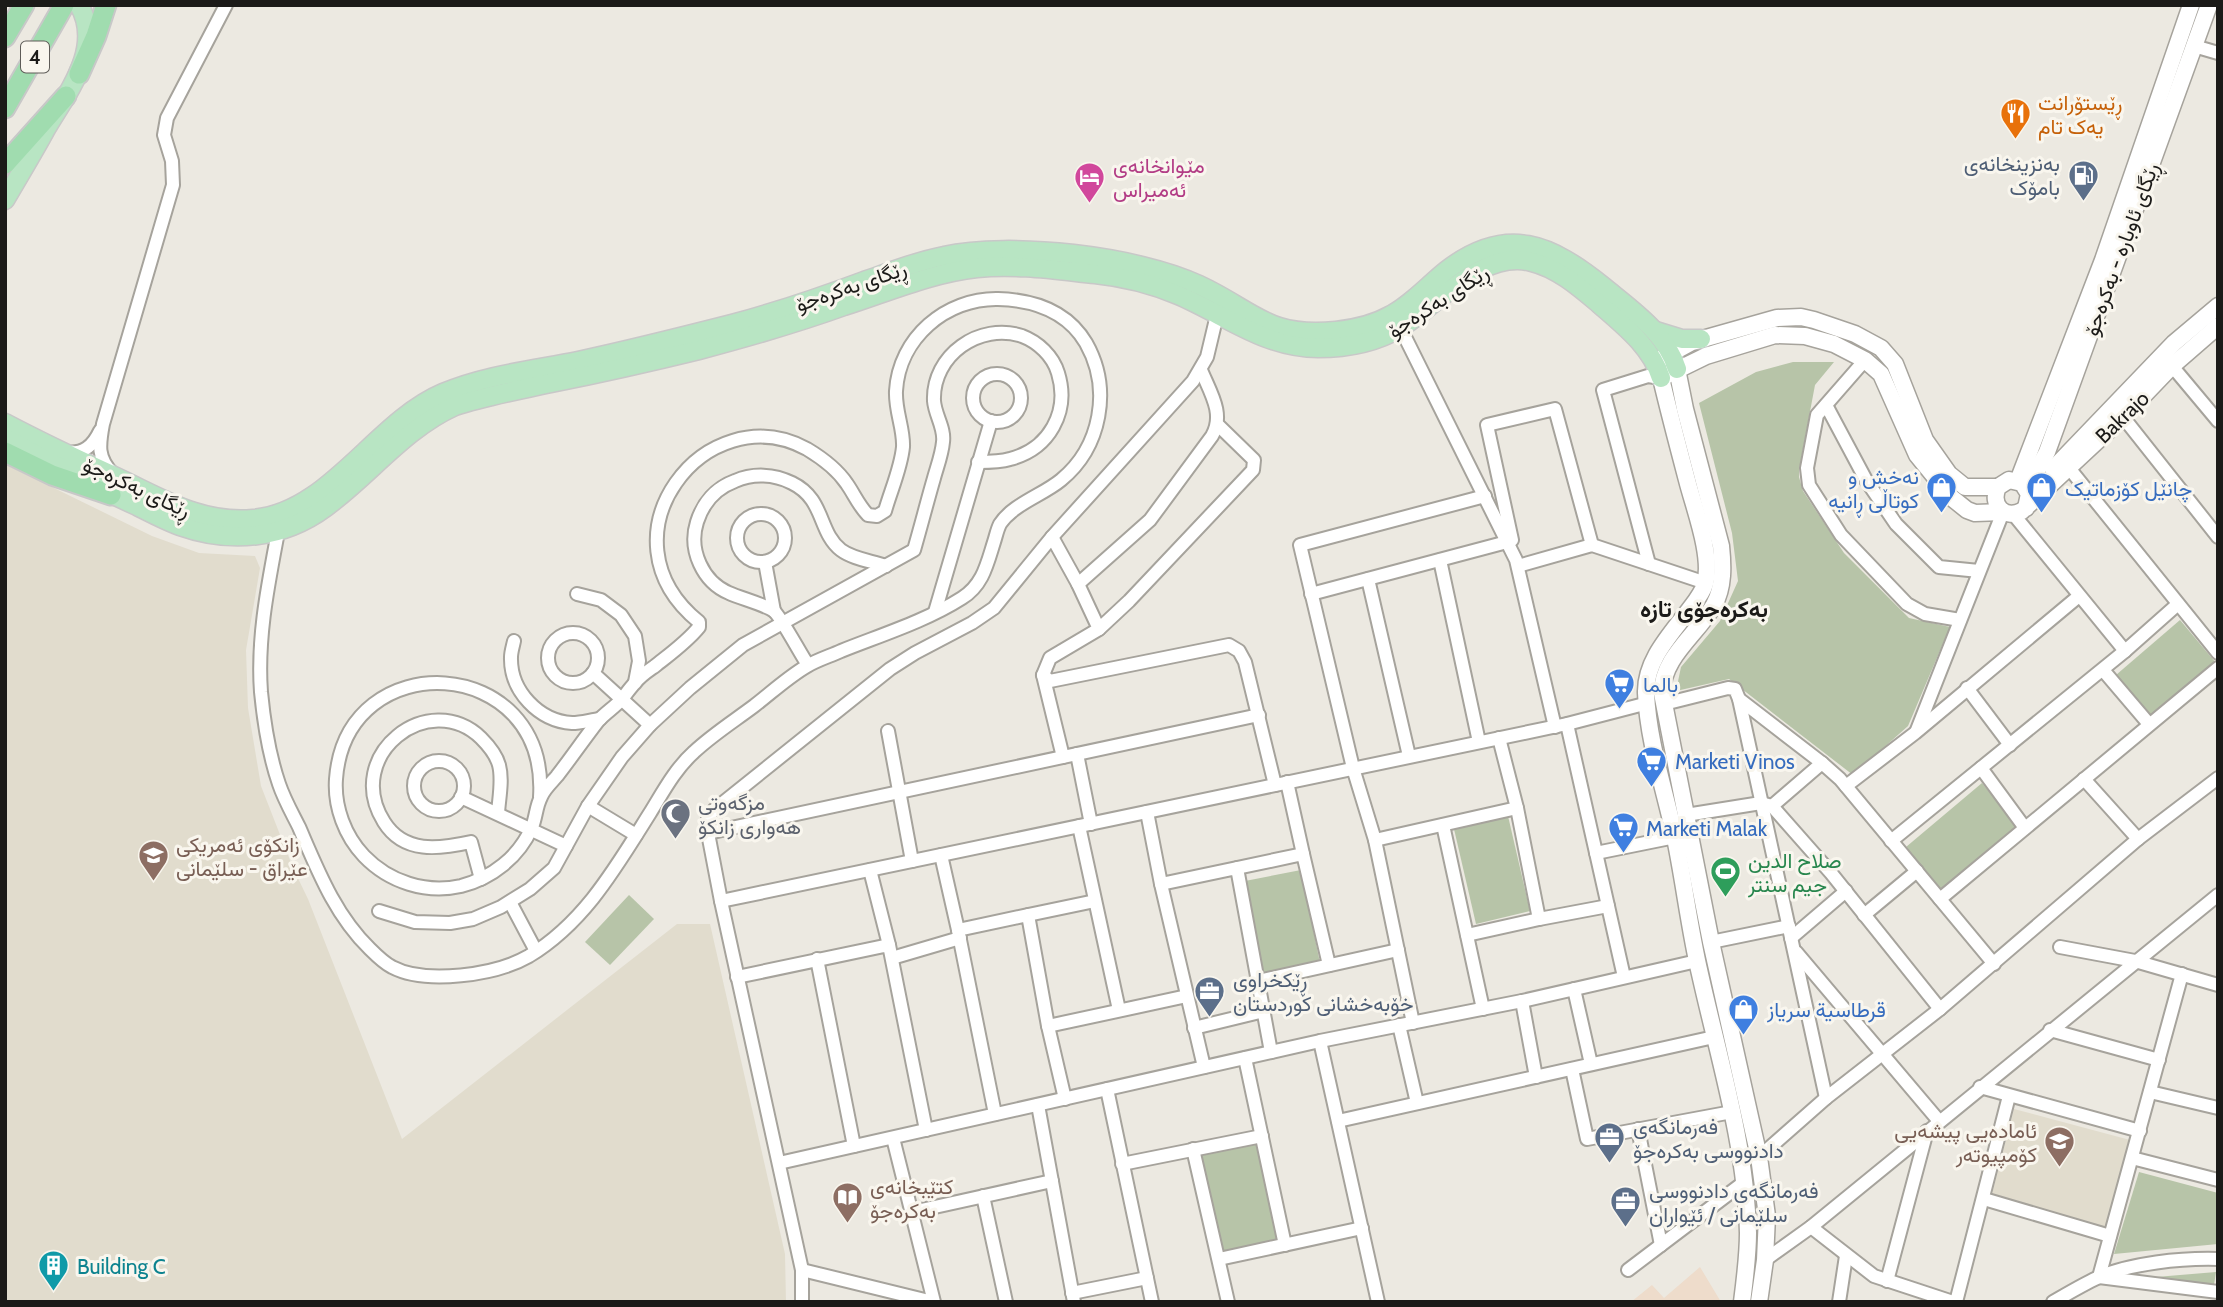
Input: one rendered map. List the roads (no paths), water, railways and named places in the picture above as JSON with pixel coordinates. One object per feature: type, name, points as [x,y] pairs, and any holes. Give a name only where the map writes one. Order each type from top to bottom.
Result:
[{"type":"highway","name":"4","points":[[5,37],[24,5]]},
{"type":"highway","name":"4","points":[[5,108],[64,5]]},
{"type":"highway","points":[[79,74],[106,5]]},
{"type":"highway","points":[[5,164],[66,96]]},
{"type":"highway","points":[[5,452],[52,475],[113,486]]},
{"type":"main road","points":[[5,200],[79,74],[88,32],[79,5]]},
{"type":"main road","name":"ڕێگای ئاوبارە - بەکرەجۆ","points":[[2019,500],[2047,452],[2150,148],[2191,5]]},
{"type":"main road","name":"ڕێگای ئاوبارە - بەکرەجۆ","points":[[2150,148],[2209,5]]},
{"type":"main road","name":"ڕێگای بەکرەجۆ","points":[[5,423],[60,452],[179,526],[208,533],[244,536],[278,532],[299,524],[327,507],[417,428],[455,406],[797,323],[938,275],[997,267],[1128,279],[1165,290],[1264,338],[1287,345],[1359,328],[1388,317],[1462,260],[1487,247],[1507,243],[1530,245],[1567,260],[1608,290],[1654,330],[1662,368]]},
{"type":"main road","name":"ڕێگای بەکرەجۆ","points":[[5,438],[113,486],[212,518],[244,520],[269,517],[304,501],[419,405],[449,390],[738,322],[947,255],[986,250],[1023,250],[1130,264],[1161,271],[1199,285],[1275,327],[1343,347],[1367,342],[1400,327],[1482,270],[1501,262],[1524,261],[1541,266],[1575,284],[1634,336],[1662,368]]},
{"type":"main road","points":[[1654,330],[1703,348],[1795,334],[1834,344],[1865,360],[1886,382],[1912,446],[1922,463],[1944,490],[1967,510],[1980,513],[2019,500],[2196,334],[2218,306]]},
{"type":"main road","points":[[1759,1302],[1767,1216],[1759,1157],[1754,1132],[1736,1105],[1714,1037],[1651,729],[1668,668],[1714,604],[1719,593],[1723,568],[1721,546],[1662,368],[1765,320],[1789,317],[1814,320],[1865,339],[1881,348],[1895,364],[1925,440],[1949,474],[1965,486],[1998,487],[2009,480],[2019,500]]},
{"type":"main road","name":"Bakrajo","points":[[2019,500],[2068,468],[2123,417],[2172,366],[2196,334],[2218,326]]},
{"type":"main road","points":[[1703,348],[1677,412],[1702,538],[1706,583],[1698,599],[1658,653],[1647,683],[1656,704],[1686,815],[1711,942],[1736,1105],[1736,1134],[1748,1233],[1742,1302]]},
{"type":"main road","points":[[1998,487],[1995,500],[2019,500]]},
{"type":"main road","points":[[278,532],[280,514]]},
{"type":"main road","points":[[1736,1134],[1746,1130],[1754,1132]]},
{"type":"street","points":[[113,486],[100,453],[103,425],[173,185],[172,161],[164,135],[167,118],[226,5]]},
{"type":"street","points":[[2194,46],[2218,53]]},
{"type":"street","points":[[278,532],[262,631],[261,688],[265,720],[280,787],[320,879],[357,936],[391,967],[433,976],[471,974],[508,965],[526,958],[563,932],[584,911],[597,896],[674,776],[693,752],[808,665],[934,612],[966,596],[982,579],[1001,523],[1026,501],[1060,481],[1082,458],[1097,428],[1101,405],[1099,384],[1090,353],[1069,321],[1032,303],[988,299],[967,303],[941,314],[922,330],[908,351],[897,379],[896,414],[903,450],[885,510],[877,516],[868,515],[861,508],[846,481],[835,469],[805,448],[784,441],[750,438],[732,442],[716,448],[682,474],[670,490],[661,510],[657,523],[657,552],[660,568],[674,598],[699,622],[699,627],[635,682],[621,700],[600,719],[540,797]]},
{"type":"street","points":[[802,1302],[802,1270],[721,901],[708,833],[708,818],[714,810],[902,661],[972,623],[993,608],[1052,537],[1201,370],[1217,315]]},
{"type":"street","points":[[1400,327],[1517,563]]},
{"type":"street","points":[[379,911],[415,922],[450,923],[473,919],[510,902],[530,889],[554,868],[587,806],[622,757],[650,725],[690,688],[743,645],[914,550],[944,441],[934,403],[937,376],[946,361],[963,344],[986,334],[1009,332],[1037,344],[1053,361],[1061,388],[1060,412],[1054,426],[1036,447],[1007,460],[978,463]]},
{"type":"street","points":[[1865,360],[1817,415],[1807,474],[1809,485],[1834,526],[1912,609],[1960,620]]},
{"type":"street","points":[[2172,366],[2218,420]]},
{"type":"street","points":[[1648,564],[1603,390],[1662,368]]},
{"type":"street","points":[[1078,584],[1150,520],[1210,441],[1218,425],[1218,412],[1201,370]]},
{"type":"street","points":[[1825,405],[1866,480],[1896,524],[1939,567],[1979,571]]},
{"type":"street","points":[[1592,545],[1555,409],[1487,425],[1517,563],[1596,853],[1625,977]]},
{"type":"street","points":[[2123,417],[2218,537]]},
{"type":"street","points":[[934,612],[991,421]]},
{"type":"street","points":[[60,452],[83,451],[94,441],[103,425]]},
{"type":"street","points":[[1063,757],[1043,675],[1050,658],[1099,629],[1254,470],[1254,460],[1218,425]]},
{"type":"street","points":[[2068,468],[2218,653]]},
{"type":"street","points":[[774,611],[726,592],[711,581],[695,551],[694,531],[701,511],[714,493],[732,482],[763,476],[793,483],[814,501],[833,539],[842,550],[886,566]]},
{"type":"street","points":[[1413,1023],[1375,839],[1353,768],[1300,545],[1485,496]]},
{"type":"street","points":[[1915,733],[1979,571],[2019,500],[2080,596],[2125,651]]},
{"type":"street","points":[[1052,537],[1099,629]]},
{"type":"street","points":[[1311,594],[1507,542]]},
{"type":"street","points":[[1517,563],[1592,545],[1706,583]]},
{"type":"street","points":[[1440,560],[1479,742]]},
{"type":"street","points":[[765,562],[774,611],[808,665]]},
{"type":"street","points":[[1368,579],[1409,757]]},
{"type":"street","points":[[577,594],[601,600],[621,615],[635,636],[639,661],[635,682]]},
{"type":"street","points":[[1846,786],[1915,733],[2080,596]]},
{"type":"street","points":[[1892,841],[2103,670],[2178,604]]},
{"type":"street","points":[[572,632],[590,639],[598,657],[593,673],[583,681],[573,683],[555,676],[547,658],[554,640],[562,634],[572,632]]},
{"type":"street","points":[[2207,640],[2218,632]]},
{"type":"street","points":[[514,641],[510,657],[515,682],[528,703],[549,717],[573,723],[600,719]]},
{"type":"street","points":[[1043,675],[1049,681],[1229,645],[1239,651],[1245,662],[1303,853],[1329,965]]},
{"type":"street","points":[[1940,899],[2218,668]]},
{"type":"street","points":[[2103,670],[2149,724]]},
{"type":"street","points":[[593,673],[650,725]]},
{"type":"street","points":[[432,682],[457,684],[482,692],[513,714],[528,735],[538,759],[540,797],[532,828],[511,858],[481,879],[456,887],[418,886],[383,872],[363,855],[343,822],[339,810],[336,785],[339,759],[355,724],[373,706],[395,692],[432,682]]},
{"type":"street","points":[[721,901],[1728,688],[1735,689],[1767,804],[1791,938],[1826,1098]]},
{"type":"street","points":[[1967,688],[2010,745]]},
{"type":"street","points":[[1739,699],[1822,763],[1846,786],[1994,964]]},
{"type":"street","points":[[708,833],[1259,715]]},
{"type":"street","points":[[481,879],[471,842],[440,849],[416,846],[399,838],[386,825],[373,798],[372,781],[381,754],[390,741],[423,723],[440,721],[459,724],[473,731],[491,748],[499,766],[498,813]]},
{"type":"street","points":[[888,730],[912,861]]},
{"type":"street","points":[[1499,738],[1517,808],[1539,919]]},
{"type":"street","points":[[1077,754],[1096,901],[1119,1010]]},
{"type":"street","points":[[439,761],[454,766],[463,780],[461,797],[450,809],[434,811],[426,808],[415,796],[414,780],[417,772],[423,766],[439,761]]},
{"type":"street","points":[[1686,815],[1767,804],[1822,763]]},
{"type":"street","points":[[1981,768],[2025,828]]},
{"type":"street","points":[[1759,1157],[1826,1098],[1884,1055],[1994,964],[2138,839],[2218,778]]},
{"type":"street","points":[[2084,779],[2138,839]]},
{"type":"street","points":[[461,797],[566,846]]},
{"type":"street","points":[[1767,804],[1846,891],[1940,1009]]},
{"type":"street","points":[[587,806],[636,835]]},
{"type":"street","points":[[1375,839],[1517,808]]},
{"type":"street","points":[[1147,812],[1204,1067]]},
{"type":"street","points":[[1443,825],[1483,1009]]},
{"type":"street","points":[[1596,853],[1675,837]]},
{"type":"street","points":[[1161,884],[1303,853]]},
{"type":"street","points":[[941,855],[995,1114]]},
{"type":"street","points":[[1237,868],[1271,1052]]},
{"type":"street","points":[[870,870],[890,951],[926,1130]]},
{"type":"street","points":[[1864,915],[1917,871]]},
{"type":"street","points":[[1711,942],[1791,938],[1846,891]]},
{"type":"street","points":[[1765,1260],[1811,1227],[2218,895]]},
{"type":"street","points":[[737,977],[817,960],[890,951],[1028,915],[1096,901]]},
{"type":"street","points":[[510,902],[536,951]]},
{"type":"street","points":[[1467,935],[1608,906]]},
{"type":"street","points":[[1028,915],[1048,1026],[1065,1099]]},
{"type":"street","points":[[1791,938],[1939,1121]]},
{"type":"street","points":[[2060,947],[2135,961],[2218,985]]},
{"type":"street","points":[[1258,981],[1398,950]]},
{"type":"street","points":[[817,960],[854,1146]]},
{"type":"street","points":[[779,1163],[1320,1041],[1522,1001],[1697,961]]},
{"type":"street","points":[[2099,1277],[2182,974]]},
{"type":"street","points":[[1574,989],[1591,1064]]},
{"type":"street","points":[[1048,1026],[1187,996]]},
{"type":"street","points":[[1522,1001],[1536,1077]]},
{"type":"street","points":[[1194,1028],[1264,1011]]},
{"type":"street","points":[[1399,1025],[1417,1103]]},
{"type":"street","points":[[2050,1030],[2159,1060]]},
{"type":"street","points":[[1338,1121],[1714,1037]]},
{"type":"street","points":[[1320,1041],[1378,1302]]},
{"type":"street","points":[[1245,1058],[1285,1245]]},
{"type":"street","points":[[1572,1069],[1587,1139],[1736,1105]]},
{"type":"street","points":[[1980,1087],[2140,1131]]},
{"type":"street","points":[[1107,1089],[1152,1302]]},
{"type":"street","points":[[2150,1092],[2218,1108]]},
{"type":"street","points":[[1811,1227],[1874,1276],[1955,1302],[2010,1096]]},
{"type":"street","points":[[1038,1105],[1073,1298],[1147,1278]]},
{"type":"street","points":[[1638,1129],[1661,1245]]},
{"type":"street","points":[[1887,1281],[1927,1131]]},
{"type":"street","points":[[1122,1164],[1262,1136]]},
{"type":"street","points":[[802,1270],[934,1302],[893,1138]]},
{"type":"street","points":[[1193,1149],[1228,1302]]},
{"type":"street","points":[[2132,1158],[2218,1180]]},
{"type":"street","points":[[912,1212],[1052,1181]]},
{"type":"street","points":[[1628,1270],[1743,1183]]},
{"type":"street","points":[[983,1196],[1006,1302]]},
{"type":"street","points":[[1984,1199],[2110,1236]]},
{"type":"street","points":[[1219,1259],[1362,1228]]},
{"type":"street","points":[[1839,1302],[1846,1256]]},
{"type":"street","points":[[2053,1302],[2076,1295],[2099,1277],[2148,1265],[2218,1259]]},
{"type":"street","points":[[2099,1277],[2218,1292]]},
{"type":"place","name":"ڕێستۆرانت یەک تام","points":[[2015,141]]},
{"type":"place","name":"بەنزینخانەی بامۆک","points":[[2083,202]]},
{"type":"place","name":"مێوانخانەی ئەمیراس","points":[[1090,204]]},
{"type":"place","name":"نەخش و کوتاڵی ڕانیە","points":[[1942,515]]},
{"type":"place","name":"چانێل کۆزماتیک","points":[[2042,515]]},
{"type":"place","name":"بالما","points":[[1620,711]]},
{"type":"place","name":"Marketi Vinos","points":[[1652,788]]},
{"type":"place","name":"مزگەوتی هەواری زانکۆ","points":[[675,841]]},
{"type":"place","name":"Marketi Malak","points":[[1623,855]]},
{"type":"place","name":"زانکۆی ئەمریکی عێراق - سلێمانی","points":[[153,883]]},
{"type":"place","name":"صلاح الدين جيم سنتر","points":[[1725,899]]},
{"type":"place","name":"ڕێکخراوی خۆبەخشانی کوردستان","points":[[1210,1018]]},
{"type":"place","name":"قرطاسية سرياز","points":[[1744,1036]]},
{"type":"place","name":"فەرمانگەی دادنووسی بەکرەجۆ","points":[[1610,1165]]},
{"type":"place","name":"ئامادەیی پیشەیی کۆمپیوتەر","points":[[2060,1169]]},
{"type":"place","name":"کتێبخانەی بەکرەجۆ","points":[[847,1225]]},
{"type":"place","name":"فەرمانگەی دادنووسی سلێمانی / ئێواران","points":[[1626,1229]]},
{"type":"place","name":"Building C","points":[[54,1293]]},
{"type":"district","name":"بەکرەجۆی تازە","points":[[1704,609]]}]
